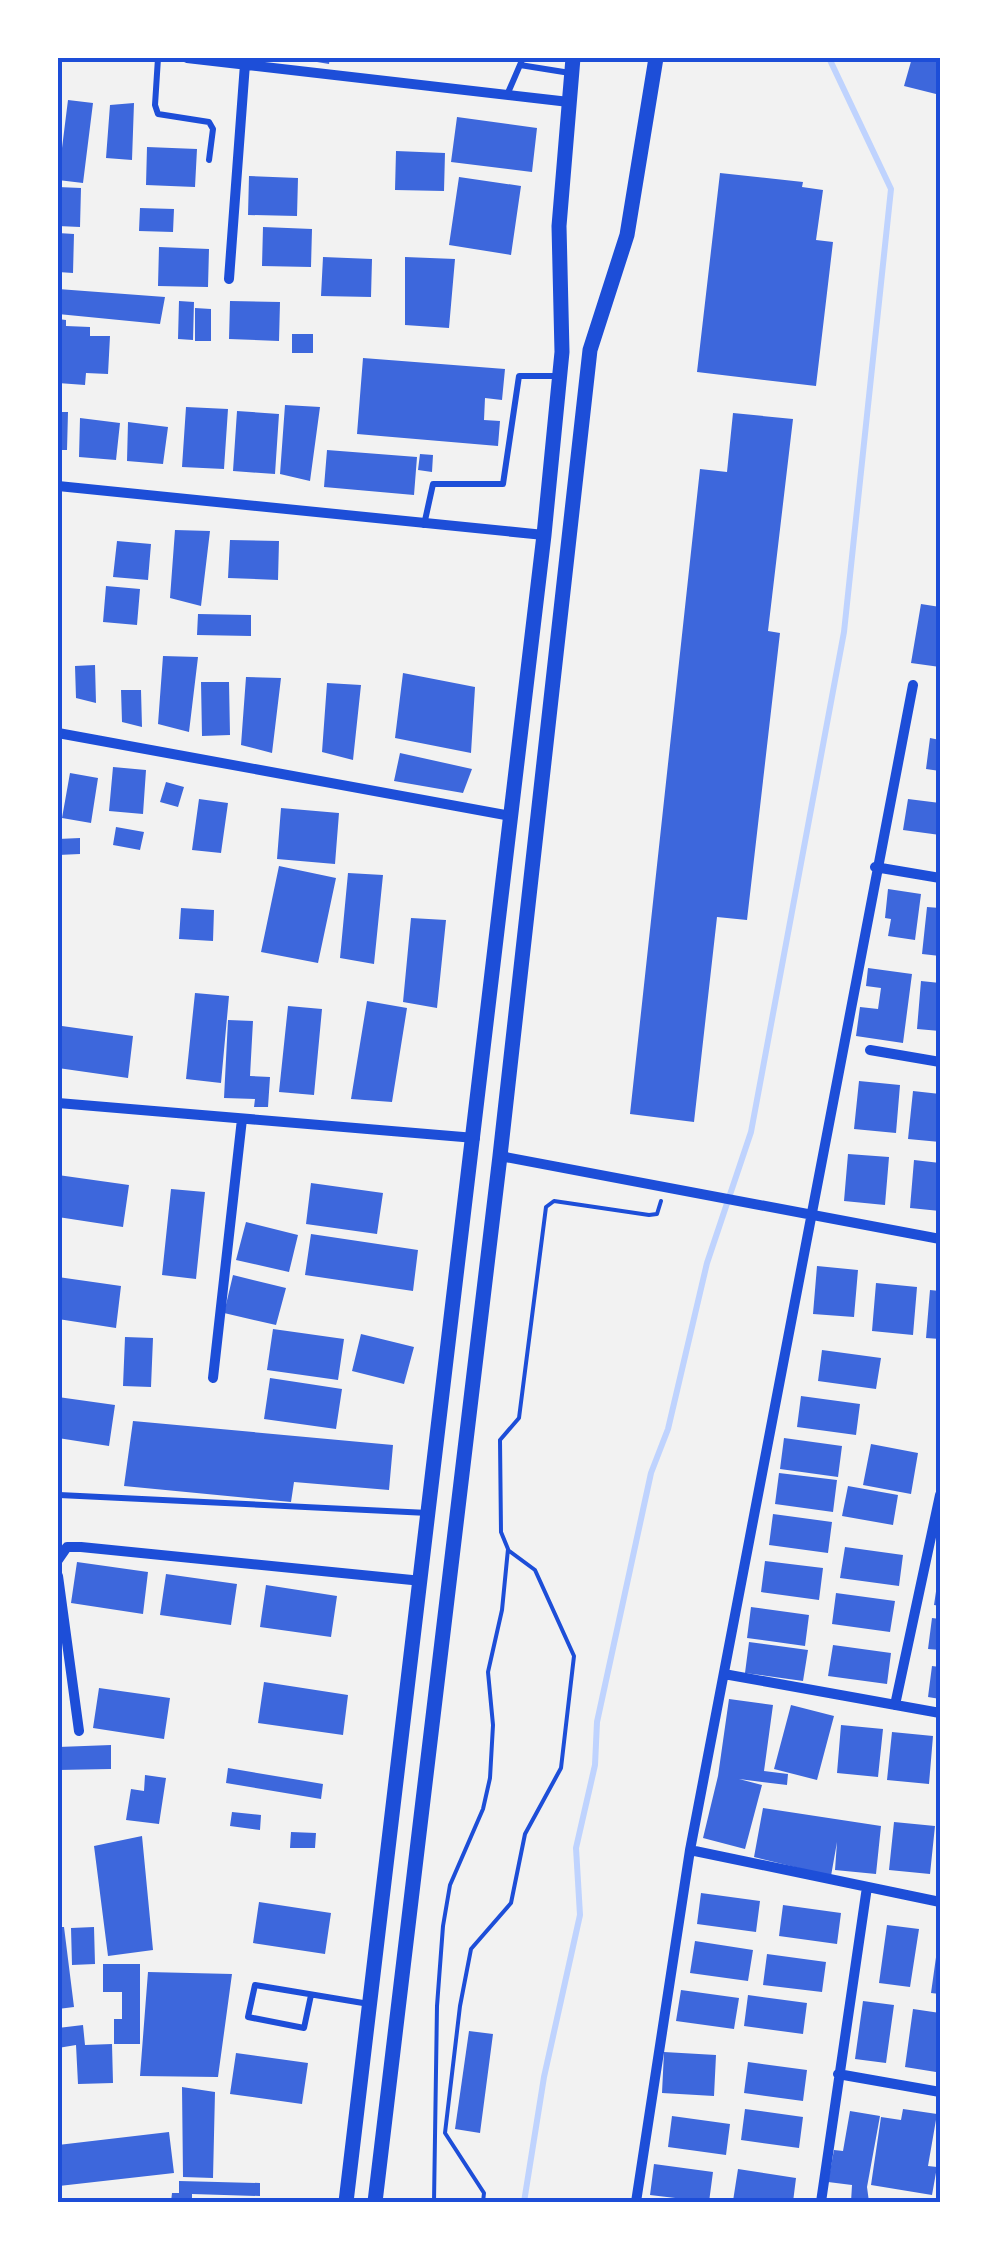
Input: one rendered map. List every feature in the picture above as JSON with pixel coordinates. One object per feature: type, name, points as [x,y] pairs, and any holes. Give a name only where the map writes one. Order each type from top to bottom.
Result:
[{"type":"main road","points":[[375,2202],[500,1156],[590,350],[627,235],[657,62]]},
{"type":"main road","points":[[346,2202],[476,1138],[544,535],[560,376],[559,226],[572,66]]},
{"type":"street","points":[[187,58],[569,102]]},
{"type":"street","points":[[230,279],[245,64]]},
{"type":"street","points":[[58,486],[423,526],[544,535]]},
{"type":"street","points":[[636,2202],[690,1850],[814,1215],[875,867],[913,685]]},
{"type":"street","points":[[58,733],[511,816]]},
{"type":"street","points":[[875,867],[940,878]]},
{"type":"street","points":[[870,1050],[940,1062]]},
{"type":"street","points":[[58,1103],[476,1138]]},
{"type":"street","points":[[213,1378],[242,1118]]},
{"type":"street","points":[[500,1156],[940,1238]]},
{"type":"street","points":[[895,1704],[940,1495]]},
{"type":"street","points":[[58,1560],[67,1547],[81,1547],[422,1581]]},
{"type":"street","points":[[58,1576],[79,1731]]},
{"type":"street","points":[[724,1674],[940,1713]]},
{"type":"street","points":[[690,1850],[940,1902]]},
{"type":"street","points":[[821,2202],[867,1887]]},
{"type":"street","points":[[838,2074],[940,2092]]},
{"type":"lane","points":[[158,58],[154,105],[158,114],[209,122],[209,160]]},
{"type":"lane","points":[[506,95],[521,62],[572,66]]},
{"type":"lane","points":[[423,526],[433,484],[503,484],[519,376],[560,376]]},
{"type":"lane","points":[[59,1495],[429,1513]]},
{"type":"lane","points":[[311,1995],[304,2028],[248,2017],[255,1984],[370,2004]]},
{"type":"path","points":[[434,2202],[443,1926],[450,1885],[483,1809],[490,1778],[493,1726],[488,1672],[502,1610],[508,1550],[501,1532],[500,1440],[519,1418],[546,1207],[554,1201],[649,1216],[657,1214],[666,1187]]},
{"type":"path","points":[[483,2202],[484,2193],[445,2133],[460,2006],[470,1949],[511,1903],[525,1834],[561,1768],[574,1656],[536,1570],[508,1550]]},
{"type":"building","points":[[293,58],[330,58],[329,64]]},
{"type":"building","points":[[912,58],[940,58],[940,95],[904,86]]},
{"type":"building","points":[[68,100],[93,103],[83,183],[58,180]]},
{"type":"building","points":[[134,103],[132,160],[106,158],[110,105]]},
{"type":"building","points":[[457,117],[537,128],[532,172],[451,162]]},
{"type":"building","points":[[147,147],[197,149],[195,187],[146,185]]},
{"type":"building","points":[[396,151],[445,153],[444,191],[395,190]]},
{"type":"building","points":[[720,173],[803,182],[802,187],[823,190],[816,240],[833,242],[816,386],[697,372]]},
{"type":"building","points":[[249,176],[298,178],[297,216],[248,215]]},
{"type":"building","points":[[459,177],[521,186],[511,255],[449,245]]},
{"type":"building","points":[[58,187],[81,188],[80,227],[58,226]]},
{"type":"building","points":[[140,208],[174,209],[173,232],[139,231]]},
{"type":"building","points":[[263,227],[312,229],[311,267],[262,266]]},
{"type":"building","points":[[58,233],[74,234],[73,273],[58,272]]},
{"type":"building","points":[[159,247],[209,249],[208,287],[158,286]]},
{"type":"building","points":[[323,257],[372,259],[371,297],[321,296]]},
{"type":"building","points":[[405,257],[455,259],[449,328],[405,325]]},
{"type":"building","points":[[58,289],[165,297],[160,324],[58,314]]},
{"type":"building","points":[[179,301],[194,302],[193,340],[178,339]]},
{"type":"building","points":[[230,301],[280,302],[279,341],[229,339]]},
{"type":"building","points":[[195,308],[211,309],[211,341],[195,341]]},
{"type":"building","points":[[58,319],[66,320],[66,326],[90,327],[90,336],[110,336],[108,374],[86,373],[85,385],[58,383]]},
{"type":"building","points":[[292,334],[313,334],[313,353],[292,353]]},
{"type":"building","points":[[363,358],[505,369],[502,400],[485,398],[484,420],[500,421],[498,446],[357,434]]},
{"type":"building","points":[[285,405],[320,407],[310,481],[280,474]]},
{"type":"building","points":[[186,407],[228,409],[224,469],[182,467]]},
{"type":"building","points":[[237,411],[279,414],[275,474],[233,471]]},
{"type":"building","points":[[58,412],[68,412],[67,450],[58,450]]},
{"type":"building","points":[[733,413],[793,419],[768,631],[780,633],[747,920],[717,917],[694,1122],[630,1114],[700,469],[727,472]]},
{"type":"building","points":[[80,418],[120,423],[116,460],[79,457]]},
{"type":"building","points":[[128,422],[168,427],[163,464],[127,461]]},
{"type":"building","points":[[327,450],[417,457],[414,495],[324,487]]},
{"type":"building","points":[[420,454],[433,455],[432,472],[418,470]]},
{"type":"building","points":[[175,530],[210,531],[201,606],[170,598]]},
{"type":"building","points":[[230,540],[279,541],[278,580],[228,578]]},
{"type":"building","points":[[117,541],[151,544],[148,580],[113,577]]},
{"type":"building","points":[[106,586],[140,589],[137,625],[103,622]]},
{"type":"building","points":[[921,604],[940,607],[940,667],[911,663]]},
{"type":"building","points":[[198,614],[251,615],[251,636],[197,635]]},
{"type":"building","points":[[163,656],[198,657],[189,732],[158,724]]},
{"type":"building","points":[[95,665],[96,703],[76,698],[75,666]]},
{"type":"building","points":[[403,673],[475,687],[471,753],[395,738]]},
{"type":"building","points":[[246,677],[281,678],[272,753],[241,745]]},
{"type":"building","points":[[201,682],[229,682],[230,735],[202,736]]},
{"type":"building","points":[[327,683],[361,685],[353,760],[322,752]]},
{"type":"building","points":[[121,690],[141,690],[142,727],[122,722]]},
{"type":"building","points":[[930,738],[940,740],[940,771],[926,769]]},
{"type":"building","points":[[400,753],[472,769],[463,793],[394,781]]},
{"type":"building","points":[[113,767],[146,770],[143,814],[109,811]]},
{"type":"building","points":[[70,773],[98,778],[91,823],[62,818]]},
{"type":"building","points":[[166,782],[184,787],[178,807],[160,802]]},
{"type":"building","points":[[199,799],[228,803],[221,853],[192,850]]},
{"type":"building","points":[[908,799],[940,803],[940,835],[903,830]]},
{"type":"building","points":[[281,808],[339,813],[335,864],[277,859]]},
{"type":"building","points":[[116,827],[144,832],[140,850],[113,845]]},
{"type":"building","points":[[80,838],[80,854],[58,855],[58,839]]},
{"type":"building","points":[[279,866],[336,878],[318,963],[261,952]]},
{"type":"building","points":[[348,873],[383,875],[374,964],[340,958]]},
{"type":"building","points":[[888,889],[921,894],[915,940],[888,936]]},
{"type":"building","points":[[927,907],[940,908],[940,956],[922,954]]},
{"type":"building","points":[[181,908],[214,910],[213,941],[179,939]]},
{"type":"building","points":[[411,918],[446,920],[437,1008],[403,1002]]},
{"type":"building","points":[[868,968],[912,974],[903,1043],[856,1036],[860,1007],[878,1009],[881,988],[866,986]]},
{"type":"building","points":[[921,981],[940,983],[940,1031],[917,1029]]},
{"type":"building","points":[[195,993],[229,996],[221,1083],[186,1079]]},
{"type":"building","points":[[367,1001],[407,1008],[392,1102],[351,1099]]},
{"type":"building","points":[[288,1006],[322,1009],[314,1095],[279,1092]]},
{"type":"building","points":[[228,1020],[253,1021],[250,1076],[270,1077],[268,1107],[254,1107],[255,1099],[224,1098]]},
{"type":"building","points":[[62,1026],[133,1036],[128,1078],[58,1068]]},
{"type":"building","points":[[859,1081],[900,1085],[896,1133],[854,1129]]},
{"type":"building","points":[[913,1091],[940,1094],[940,1142],[908,1139]]},
{"type":"building","points":[[848,1154],[889,1157],[885,1205],[844,1201]]},
{"type":"building","points":[[914,1160],[940,1163],[940,1211],[910,1208]]},
{"type":"building","points":[[58,1175],[129,1185],[123,1227],[58,1217]]},
{"type":"building","points":[[311,1183],[383,1193],[377,1234],[306,1224]]},
{"type":"building","points":[[171,1189],[205,1192],[196,1279],[162,1275]]},
{"type":"building","points":[[246,1222],[298,1235],[289,1272],[236,1260]]},
{"type":"building","points":[[311,1234],[418,1250],[413,1291],[305,1275]]},
{"type":"building","points":[[817,1266],[858,1270],[854,1317],[813,1314]]},
{"type":"building","points":[[233,1275],[286,1288],[276,1325],[224,1313]]},
{"type":"building","points":[[58,1277],[121,1286],[116,1328],[58,1319]]},
{"type":"building","points":[[876,1283],[917,1287],[913,1335],[872,1331]]},
{"type":"building","points":[[930,1290],[940,1291],[940,1339],[926,1338]]},
{"type":"building","points":[[273,1329],[344,1339],[338,1380],[267,1370]]},
{"type":"building","points":[[361,1334],[414,1347],[404,1384],[352,1371]]},
{"type":"building","points":[[125,1337],[153,1338],[151,1387],[123,1386]]},
{"type":"building","points":[[822,1350],[881,1358],[876,1389],[818,1381]]},
{"type":"building","points":[[270,1378],[342,1389],[336,1429],[264,1419]]},
{"type":"building","points":[[801,1396],[860,1404],[856,1435],[797,1427]]},
{"type":"building","points":[[58,1397],[115,1405],[109,1446],[58,1438]]},
{"type":"building","points":[[133,1421],[393,1445],[389,1490],[294,1482],[291,1502],[124,1486]]},
{"type":"building","points":[[784,1438],[842,1446],[838,1477],[780,1469]]},
{"type":"building","points":[[871,1444],[918,1453],[911,1494],[863,1485]]},
{"type":"building","points":[[779,1473],[837,1480],[833,1512],[775,1504]]},
{"type":"building","points":[[848,1486],[898,1495],[893,1525],[842,1516]]},
{"type":"building","points":[[773,1514],[832,1522],[828,1553],[769,1545]]},
{"type":"building","points":[[845,1547],[903,1555],[899,1586],[840,1578]]},
{"type":"building","points":[[765,1561],[823,1568],[819,1600],[761,1592]]},
{"type":"building","points":[[77,1562],[148,1572],[143,1614],[71,1603]]},
{"type":"building","points":[[166,1574],[237,1584],[231,1625],[160,1615]]},
{"type":"building","points":[[940,1578],[940,1606],[934,1605]]},
{"type":"building","points":[[266,1585],[337,1596],[331,1637],[260,1627]]},
{"type":"building","points":[[836,1593],[895,1601],[890,1632],[832,1624]]},
{"type":"building","points":[[751,1607],[809,1615],[805,1646],[747,1638]]},
{"type":"building","points":[[932,1618],[940,1619],[940,1650],[928,1649]]},
{"type":"building","points":[[749,1642],[808,1650],[803,1681],[745,1673]]},
{"type":"building","points":[[833,1645],[891,1653],[887,1684],[828,1676]]},
{"type":"building","points":[[932,1666],[940,1667],[940,1699],[928,1697]]},
{"type":"building","points":[[264,1682],[348,1695],[343,1735],[258,1723]]},
{"type":"building","points":[[99,1688],[170,1698],[164,1739],[93,1728]]},
{"type":"building","points":[[729,1699],[773,1705],[764,1771],[788,1774],[787,1785],[739,1779],[762,1785],[745,1849],[703,1838],[718,1776]]},
{"type":"building","points":[[791,1705],[834,1716],[817,1780],[774,1769]]},
{"type":"building","points":[[841,1725],[883,1729],[878,1777],[837,1773]]},
{"type":"building","points":[[892,1732],[933,1736],[929,1784],[887,1780]]},
{"type":"building","points":[[111,1745],[111,1769],[58,1770],[58,1747]]},
{"type":"building","points":[[228,1768],[323,1784],[321,1799],[226,1783]]},
{"type":"building","points":[[145,1775],[166,1778],[159,1824],[126,1820],[131,1789],[144,1791]]},
{"type":"building","points":[[763,1808],[881,1826],[876,1874],[835,1870],[837,1842],[831,1876],[754,1857]]},
{"type":"building","points":[[232,1812],[261,1815],[260,1830],[230,1826]]},
{"type":"building","points":[[894,1822],[935,1826],[930,1874],[889,1870]]},
{"type":"building","points":[[291,1832],[316,1833],[315,1848],[290,1848]]},
{"type":"building","points":[[142,1836],[153,1950],[108,1956],[94,1846]]},
{"type":"building","points":[[701,1893],[760,1901],[756,1932],[697,1924]]},
{"type":"building","points":[[259,1902],[331,1913],[325,1954],[253,1943]]},
{"type":"building","points":[[783,1905],[841,1913],[837,1944],[779,1936]]},
{"type":"building","points":[[887,1925],[919,1929],[910,1987],[879,1983]]},
{"type":"building","points":[[58,1927],[64,1927],[74,2007],[58,2009]]},
{"type":"building","points":[[94,1927],[95,1964],[72,1965],[71,1928]]},
{"type":"building","points":[[695,1941],[753,1950],[748,1981],[690,1973]]},
{"type":"building","points":[[940,1943],[940,1994],[931,1993]]},
{"type":"building","points":[[767,1954],[826,1962],[822,1992],[763,1985]]},
{"type":"building","points":[[103,1964],[140,1964],[140,2044],[114,2044],[114,2019],[122,2019],[122,1992],[103,1992]]},
{"type":"building","points":[[148,1972],[232,1974],[218,2077],[140,2076]]},
{"type":"building","points":[[681,1990],[739,1998],[734,2029],[676,2021]]},
{"type":"building","points":[[748,1995],[807,2003],[803,2034],[744,2026]]},
{"type":"building","points":[[863,2001],[894,2005],[886,2063],[855,2059]]},
{"type":"building","points":[[913,2009],[940,2013],[936,2072],[905,2067]]},
{"type":"building","points":[[83,2025],[85,2045],[112,2044],[113,2083],[78,2084],[76,2045],[58,2048],[58,2028]]},
{"type":"building","points":[[469,2031],[493,2034],[480,2133],[455,2129]]},
{"type":"building","points":[[664,2052],[716,2055],[714,2096],[662,2093]]},
{"type":"building","points":[[236,2053],[308,2063],[302,2104],[230,2094]]},
{"type":"building","points":[[748,2062],[807,2070],[803,2101],[744,2093]]},
{"type":"building","points":[[182,2087],[215,2092],[213,2178],[183,2177]]},
{"type":"building","points":[[745,2109],[803,2117],[799,2148],[741,2140]]},
{"type":"building","points":[[903,2109],[937,2114],[928,2166],[937,2167],[932,2195],[871,2185],[881,2117],[901,2120]]},
{"type":"building","points":[[850,2111],[880,2116],[867,2187],[869,2202],[851,2202],[852,2185],[828,2182],[834,2150],[843,2151]]},
{"type":"building","points":[[672,2116],[730,2124],[726,2155],[668,2147]]},
{"type":"building","points":[[169,2132],[174,2173],[59,2186],[58,2145]]},
{"type":"building","points":[[654,2164],[713,2172],[709,2202],[650,2195]]},
{"type":"building","points":[[738,2169],[796,2178],[793,2202],[733,2201]]},
{"type":"building","points":[[179,2181],[260,2183],[260,2196],[192,2194],[192,2202],[171,2202],[172,2193],[179,2193]]},
{"type":"waterway","points":[[524,2202],[544,2077],[580,1915],[576,1848],[595,1765],[597,1722],[651,1473],[668,1429],[707,1263],[751,1132],[844,632],[891,189],[829,58]]}]
